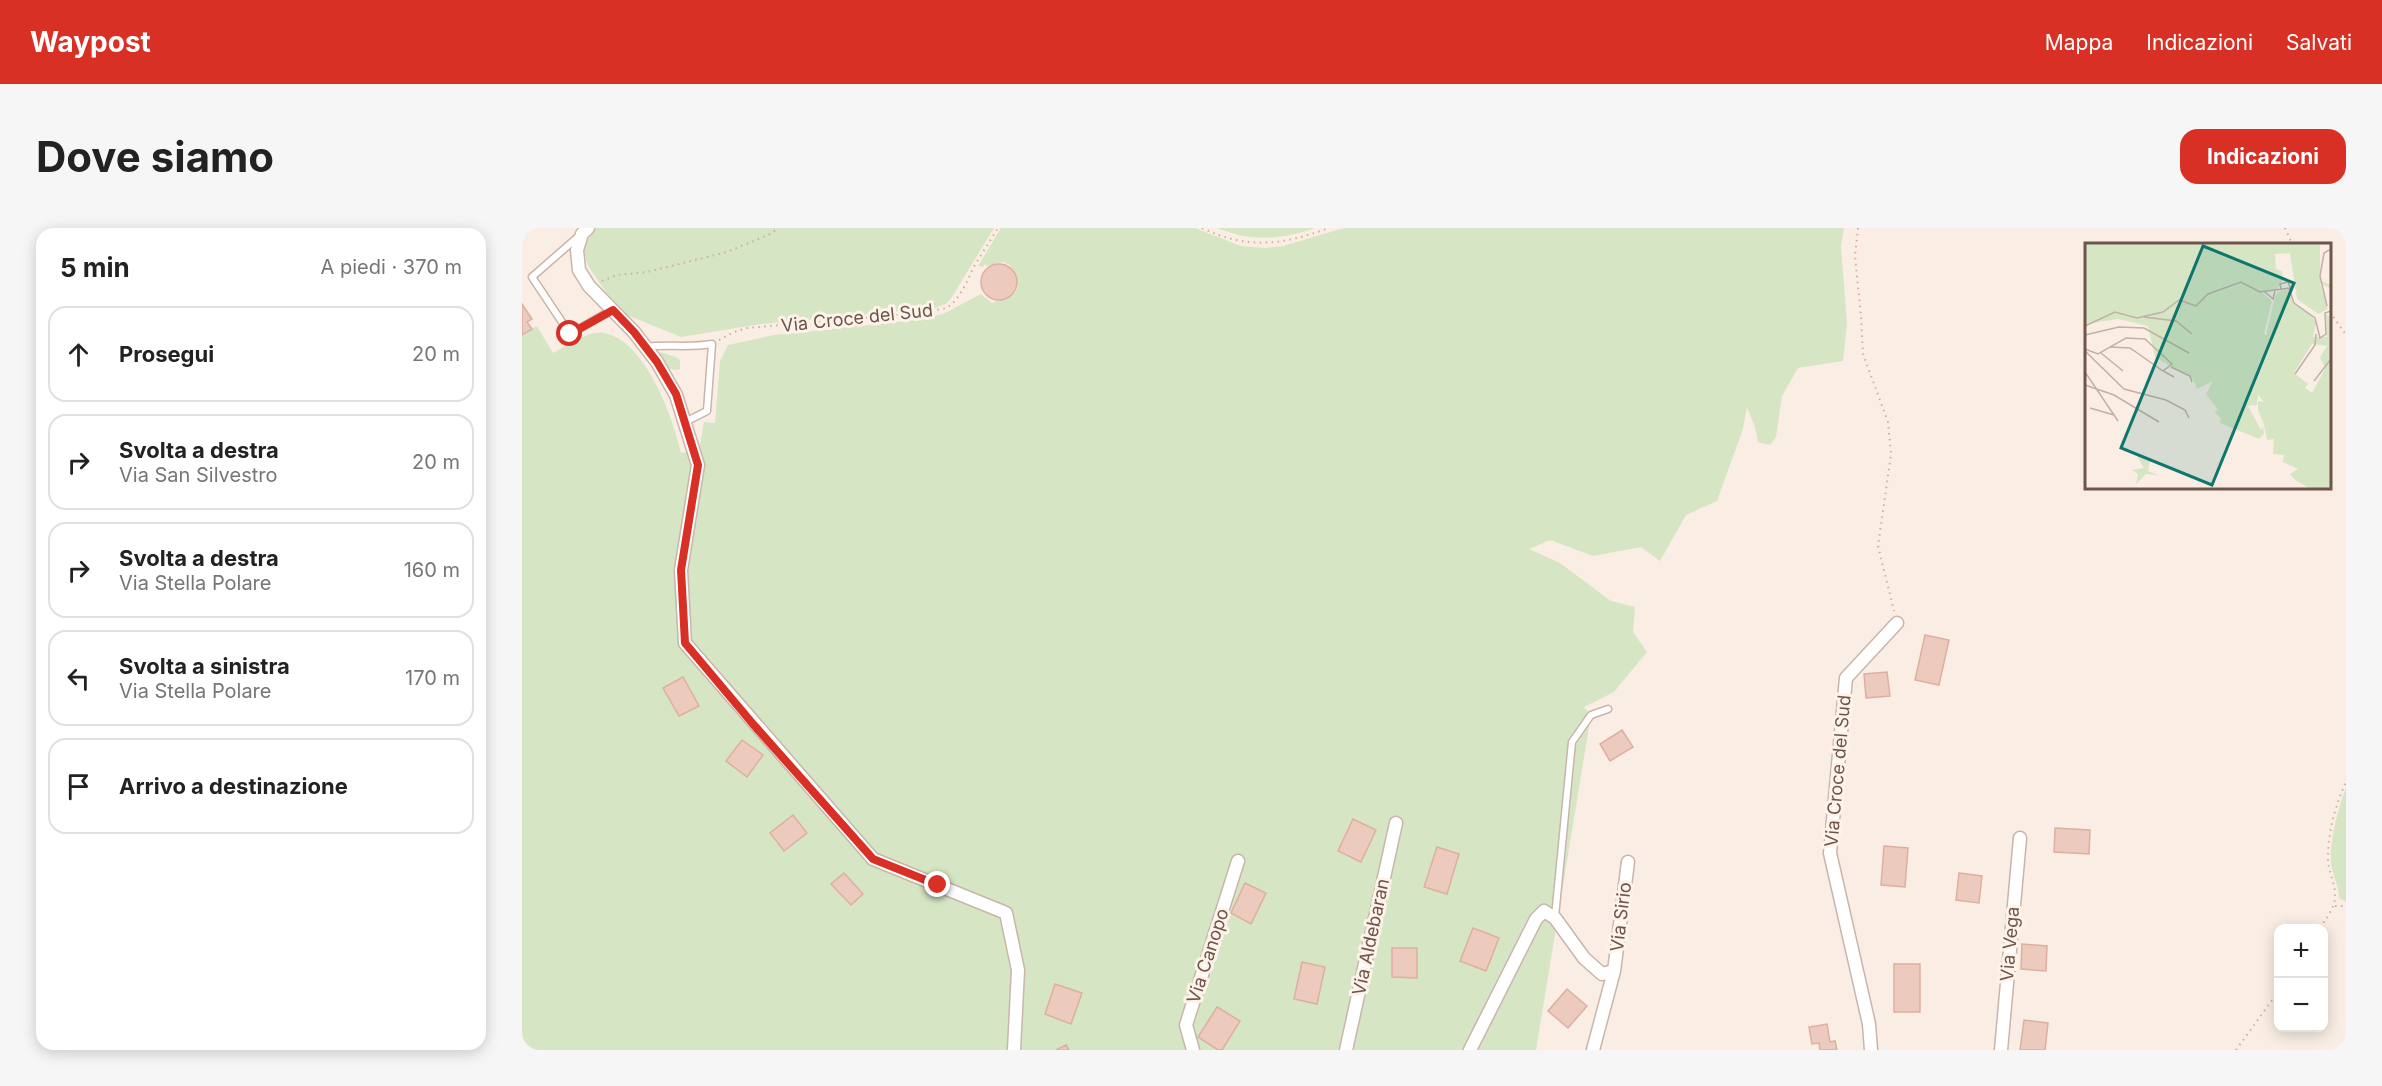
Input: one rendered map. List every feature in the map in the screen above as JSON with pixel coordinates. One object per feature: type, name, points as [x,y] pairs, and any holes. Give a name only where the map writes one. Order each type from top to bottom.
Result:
[{"type":"street","points":[[585,231],[577,250],[579,270],[589,286],[634,332],[657,362],[676,394],[698,465],[681,570],[685,643],[753,724],[873,859],[1006,913],[1017,970],[1014,1050]]},
{"type":"street","name":"Via Croce del Sud","points":[[1871,1050],[1869,1024],[1830,853],[1846,678],[1897,623]]},
{"type":"street","name":"Via Aldebaran","points":[[1346,1050],[1396,824]]},
{"type":"street","name":"Via Vega","points":[[2001,1050],[2020,838]]},
{"type":"street","name":"Via Canopo","points":[[1193,1050],[1186,1025],[1238,861]]},
{"type":"street","name":"Via Sirio","points":[[1555,918],[1584,958],[1602,974],[1614,971],[1628,862]]},
{"type":"street","points":[[1470,1050],[1536,919],[1544,911],[1555,918]]},
{"type":"street","points":[[1593,1050],[1614,971]]},
{"type":"lane","points":[[585,231],[532,277],[570,334],[613,310]]},
{"type":"lane","points":[[645,347],[669,344],[684,346],[712,344],[707,411],[685,422]]},
{"type":"lane","points":[[1555,918],[1572,742],[1591,715],[1608,709]]},
{"type":"path","points":[[599,283],[616,275],[647,272],[727,252],[779,228]]},
{"type":"path","name":"Via Croce del Sud","points":[[712,344],[747,328],[919,313],[947,308],[962,292],[973,268],[998,228]]},
{"type":"path","points":[[1202,228],[1243,243],[1262,244],[1280,243],[1329,228]]},
{"type":"path","points":[[1858,228],[1855,256],[1863,354],[1888,422],[1891,454],[1878,546],[1897,623]]},
{"type":"path","points":[[2285,228],[2292,243]]},
{"type":"path","points":[[2331,313],[2346,335]]},
{"type":"path","points":[[2323,924],[2335,906],[2335,888],[2327,862],[2335,806],[2346,782]]},
{"type":"path","points":[[2335,906],[2346,906]]},
{"type":"path","points":[[2236,1050],[2274,998]]},
{"type":"green space","points":[[596,228],[994,228],[952,297],[946,304],[935,308],[761,324],[681,337],[627,315],[606,292],[588,266],[585,256],[585,245]]},
{"type":"green space","points":[[1001,228],[1195,228],[1241,246],[1265,248],[1283,246],[1344,228],[1844,228],[1841,246],[1847,323],[1843,361],[1798,368],[1782,396],[1776,437],[1770,445],[1758,442],[1747,407],[1743,429],[1717,501],[1686,515],[1660,561],[1641,547],[1593,556],[1550,540],[1529,549],[1560,563],[1611,601],[1635,607],[1633,632],[1647,652],[1614,692],[1584,707],[1591,715],[1536,1050],[522,1050],[522,335],[537,326],[553,353],[591,334],[604,333],[619,339],[632,350],[655,382],[671,420],[681,453],[699,450],[704,422],[715,423],[720,361],[728,345],[774,335],[914,320],[943,314],[981,294],[992,303],[1013,295],[1016,292],[1017,282],[1010,265],[1003,262],[978,266]]},
{"type":"green space","points":[[1217,228],[1315,228],[1290,235],[1266,238],[1242,236]]},
{"type":"green space","points":[[660,352],[680,360],[680,369],[667,368]]},
{"type":"green space","points":[[2346,788],[2346,902],[2339,898],[2331,854],[2335,824]]},
{"type":"building","points":[[999,264],[1012,269],[1017,282],[1012,295],[999,300],[986,295],[981,282],[986,269]]},
{"type":"building","points":[[522,304],[532,319],[527,322],[532,329],[522,335]]},
{"type":"building","points":[[1925,635],[1949,640],[1939,685],[1915,680]]},
{"type":"building","points":[[1887,672],[1890,696],[1866,698],[1864,674]]},
{"type":"building","points":[[683,677],[699,706],[679,716],[663,688]]},
{"type":"building","points":[[1622,730],[1633,747],[1610,761],[1600,744]]},
{"type":"building","points":[[742,740],[763,755],[747,777],[726,761]]},
{"type":"building","points":[[793,815],[807,833],[784,851],[770,833]]},
{"type":"building","points":[[1353,819],[1376,830],[1361,862],[1338,851]]},
{"type":"building","points":[[2055,828],[2090,830],[2089,854],[2054,852]]},
{"type":"building","points":[[1884,846],[1908,848],[1905,887],[1881,885]]},
{"type":"building","points":[[1437,847],[1459,854],[1447,894],[1424,887]]},
{"type":"building","points":[[844,873],[863,894],[851,905],[831,884]]},
{"type":"building","points":[[1959,873],[1982,876],[1979,903],[1956,900]]},
{"type":"building","points":[[1245,883],[1266,893],[1251,924],[1231,913]]},
{"type":"building","points":[[1473,928],[1499,938],[1486,971],[1460,961]]},
{"type":"building","points":[[2022,944],[2047,946],[2046,971],[2021,969]]},
{"type":"building","points":[[1392,948],[1417,948],[1417,978],[1392,977]]},
{"type":"building","points":[[1302,962],[1325,967],[1317,1004],[1294,999]]},
{"type":"building","points":[[1894,964],[1920,964],[1920,1012],[1894,1012]]},
{"type":"building","points":[[1055,984],[1082,993],[1071,1024],[1045,1014]]},
{"type":"building","points":[[1567,989],[1587,1006],[1568,1028],[1548,1011]]},
{"type":"building","points":[[1217,1007],[1240,1021],[1222,1050],[1218,1050],[1198,1037]]},
{"type":"building","points":[[2024,1020],[2048,1023],[2045,1050],[2020,1050]]},
{"type":"building","points":[[1827,1024],[1830,1042],[1835,1041],[1837,1050],[1820,1050],[1819,1043],[1812,1044],[1809,1027]]},
{"type":"building","points":[[1066,1045],[1069,1050],[1056,1050]]},
{"type":"route","points":[[570,334],[613,310],[634,332],[657,362],[676,394],[698,465],[681,570],[685,643],[753,724],[873,859],[938,885]]}]
